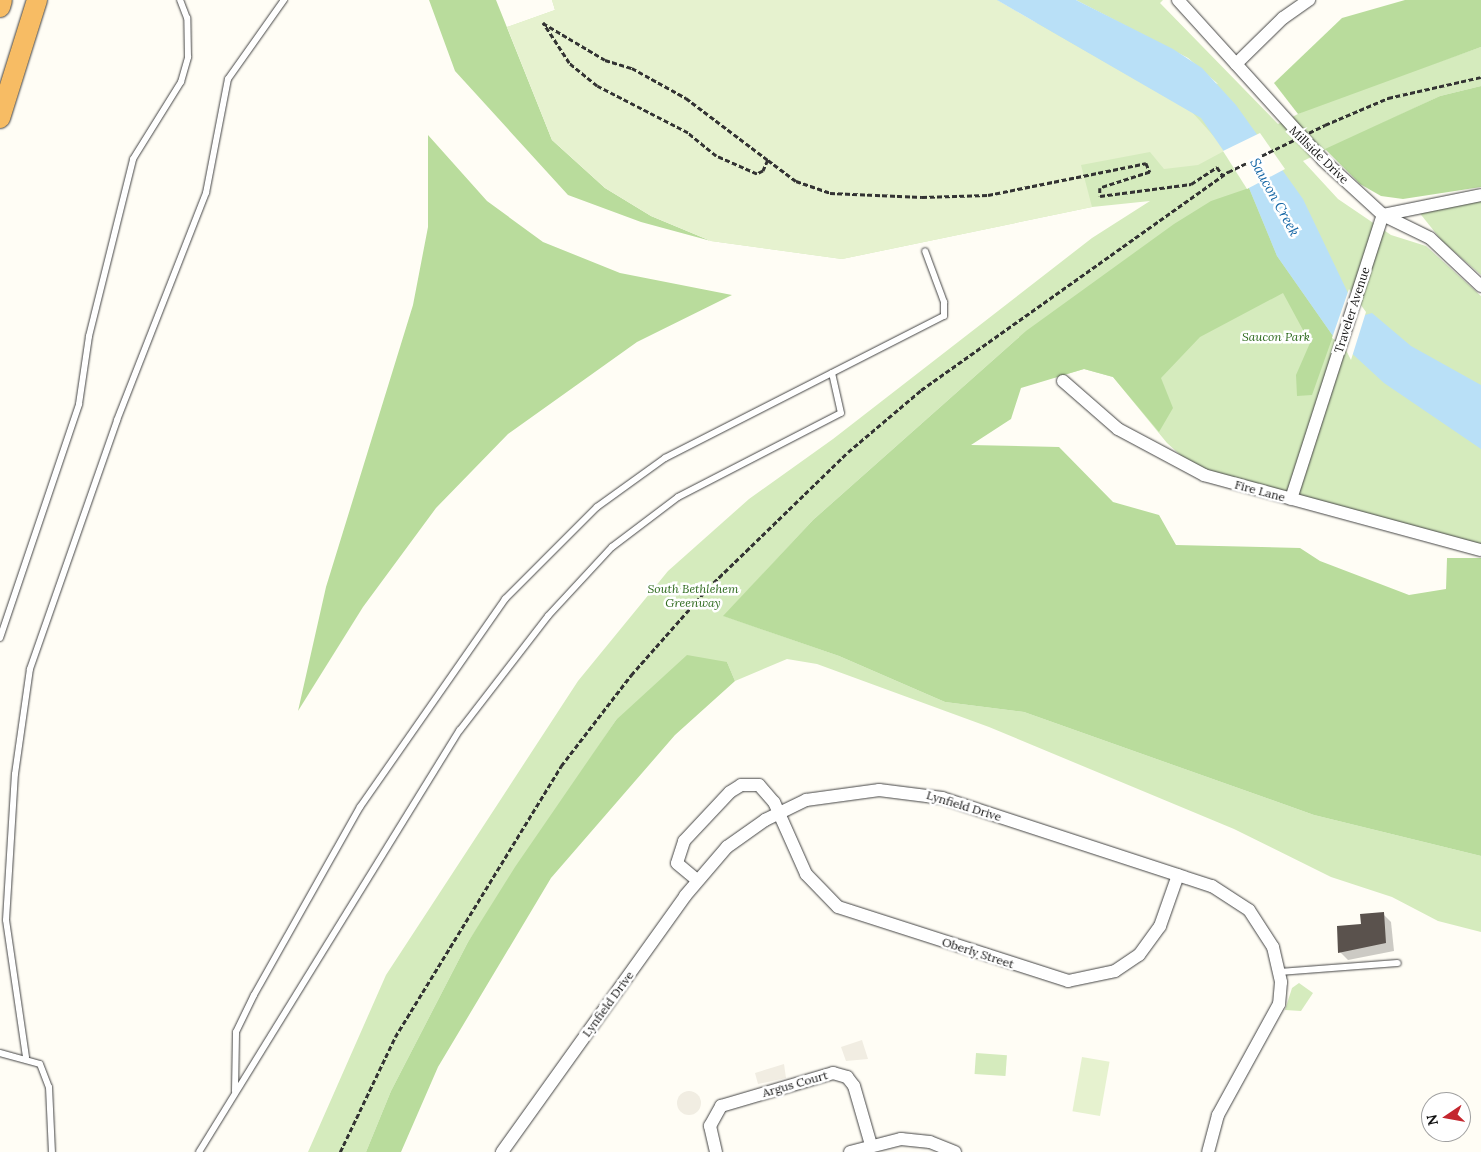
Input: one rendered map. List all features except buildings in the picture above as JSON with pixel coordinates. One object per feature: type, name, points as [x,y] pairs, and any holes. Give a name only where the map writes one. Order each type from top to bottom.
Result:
[{"type":"highway","points":[[0,7],[2,0]]},
{"type":"highway","points":[[0,118],[36,0]]},
{"type":"street","name":"Millside Drive","points":[[1178,0],[1290,127],[1383,215],[1430,238],[1481,286]]},
{"type":"street","points":[[1236,64],[1283,18],[1310,0]]},
{"type":"street","points":[[1383,215],[1481,195]]},
{"type":"street","name":"Traveler Avenue","points":[[1290,499],[1383,215]]},
{"type":"street","name":"Fire Lane","points":[[1063,382],[1118,429],[1178,464],[1290,499],[1481,550]]},
{"type":"street","name":"Oberly Street","points":[[697,880],[677,863],[678,851],[730,792],[741,785],[759,785],[779,812],[806,874],[838,908],[1059,980],[1095,978],[1132,961],[1160,926],[1178,875]]},
{"type":"street","name":"Lynfield Drive","points":[[502,1152],[697,880],[738,838],[779,812],[836,793],[908,791],[1178,875],[1221,891],[1249,910],[1272,947],[1280,972],[1279,1004],[1218,1115],[1208,1152]]},
{"type":"street","name":"Argus Court","points":[[716,1152],[710,1126],[721,1106],[833,1073],[847,1077],[854,1086],[871,1146]]},
{"type":"street","points":[[850,1152],[871,1146],[910,1140],[955,1152]]},
{"type":"lane","points":[[0,638],[79,404],[88,336],[133,159],[181,82],[188,57],[187,18],[180,0]]},
{"type":"lane","points":[[26,1057],[6,920],[16,765],[30,669],[116,420],[206,194],[228,79],[284,0]]},
{"type":"lane","points":[[235,1091],[236,1032],[254,995],[360,807],[505,599],[628,482],[696,439],[944,316],[944,302],[925,251]]},
{"type":"lane","points":[[199,1152],[460,730],[548,616],[612,547],[678,497],[840,413],[832,373]]},
{"type":"lane","points":[[1280,972],[1398,963]]},
{"type":"lane","points":[[0,1053],[26,1057],[40,1064],[49,1087],[52,1152]]},
{"type":"path","points":[[768,160],[757,174],[716,156],[688,133],[597,86],[569,63],[544,23],[605,60],[632,68],[686,98],[796,181],[830,193],[922,197],[988,195],[1146,163],[1150,172],[1100,188],[1100,196],[1191,184],[1217,167],[1223,176]]},
{"type":"path","points":[[340,1152],[395,1037],[561,766],[631,675],[708,588],[848,452],[921,390],[1228,172],[1379,101],[1481,77]]},
{"type":"green space","points":[[429,0],[496,0],[552,140],[605,188],[651,216],[711,241],[641,222],[568,195],[455,71]]},
{"type":"green space","points":[[552,0],[997,0],[1026,19],[1218,84],[1188,58],[1076,0],[1163,0],[1160,3],[1278,124],[1316,105],[1481,47],[1481,86],[1440,96],[1303,161],[1338,199],[1391,235],[1426,246],[1481,296],[1481,544],[1218,476],[1187,461],[1167,443],[1113,377],[1084,369],[1053,378],[1019,337],[813,520],[724,616],[839,656],[945,702],[1024,712],[1314,815],[1481,856],[1481,932],[1438,921],[1392,897],[1331,877],[1234,829],[989,727],[817,664],[787,659],[735,681],[727,662],[616,720],[468,942],[391,1091],[366,1152],[308,1152],[386,975],[578,681],[668,571],[749,499],[833,439],[1092,238],[1150,201],[1092,207],[842,259],[711,241],[507,27],[555,10]]},
{"type":"green space","points":[[552,0],[997,0],[1192,112],[1226,150],[1198,165],[1164,169],[1150,152],[1081,165],[1092,207],[842,259],[711,241],[651,216],[605,188],[552,140],[507,27],[555,10]]},
{"type":"green space","points":[[1405,0],[1481,0],[1481,47],[1298,114],[1274,83],[1342,18]]},
{"type":"green space","points":[[1481,86],[1481,187],[1403,199],[1381,196],[1360,184],[1325,149],[1440,96]]},
{"type":"green space","points":[[428,135],[487,201],[543,242],[620,273],[732,295],[637,342],[508,434],[436,508],[363,607],[298,711],[326,587],[413,305],[428,227]]},
{"type":"green space","points":[[1249,188],[1277,256],[1333,336],[1312,395],[1297,396],[1296,375],[1310,343],[1283,293],[1200,337],[1161,378],[1173,408],[1159,432],[1113,377],[1084,369],[1021,388],[1011,419],[971,445],[1059,447],[1113,502],[1159,515],[1176,545],[1300,548],[1320,561],[1409,595],[1446,589],[1447,558],[1481,558],[1481,856],[1314,815],[1024,712],[945,702],[839,656],[723,616],[813,520],[1026,331],[1174,224],[1211,201]]},
{"type":"green space","points":[[1481,201],[1481,275],[1442,241],[1418,211]]},
{"type":"green space","points":[[687,655],[727,662],[735,681],[675,735],[551,878],[438,1067],[401,1152],[366,1152],[391,1091],[468,942],[515,867],[616,720]]},
{"type":"green space","points":[[1299,983],[1313,993],[1301,1011],[1285,1010],[1292,988]]},
{"type":"green space","points":[[976,1053],[1007,1055],[1005,1076],[975,1074]]},
{"type":"green space","points":[[1082,1057],[1110,1062],[1100,1116],[1072,1111]]},
{"type":"shaded area","points":[[862,1040],[868,1059],[846,1061],[841,1047]]},
{"type":"shaded area","points":[[784,1064],[786,1078],[758,1084],[755,1073]]},
{"type":"shaded area","points":[[689,1091],[698,1094],[701,1103],[698,1112],[689,1115],[680,1112],[677,1103],[680,1094]]},
{"type":"water","name":"Saucon Creek","points":[[997,0],[1076,0],[1173,49],[1202,68],[1236,105],[1303,199],[1348,293],[1365,315],[1372,313],[1411,346],[1481,385],[1481,449],[1384,383],[1333,336],[1277,256],[1249,188],[1201,118]]},
{"type":"pier","points":[[1260,133],[1285,169],[1247,189],[1223,151]]},
{"type":"pier","points":[[1349,289],[1366,312],[1351,360],[1344,346],[1332,338]]},
{"type":"park label","name":"Saucon Park","points":[[1276,337]]},
{"type":"park label","name":"South Bethlehem Greenway","points":[[693,596]]}]
